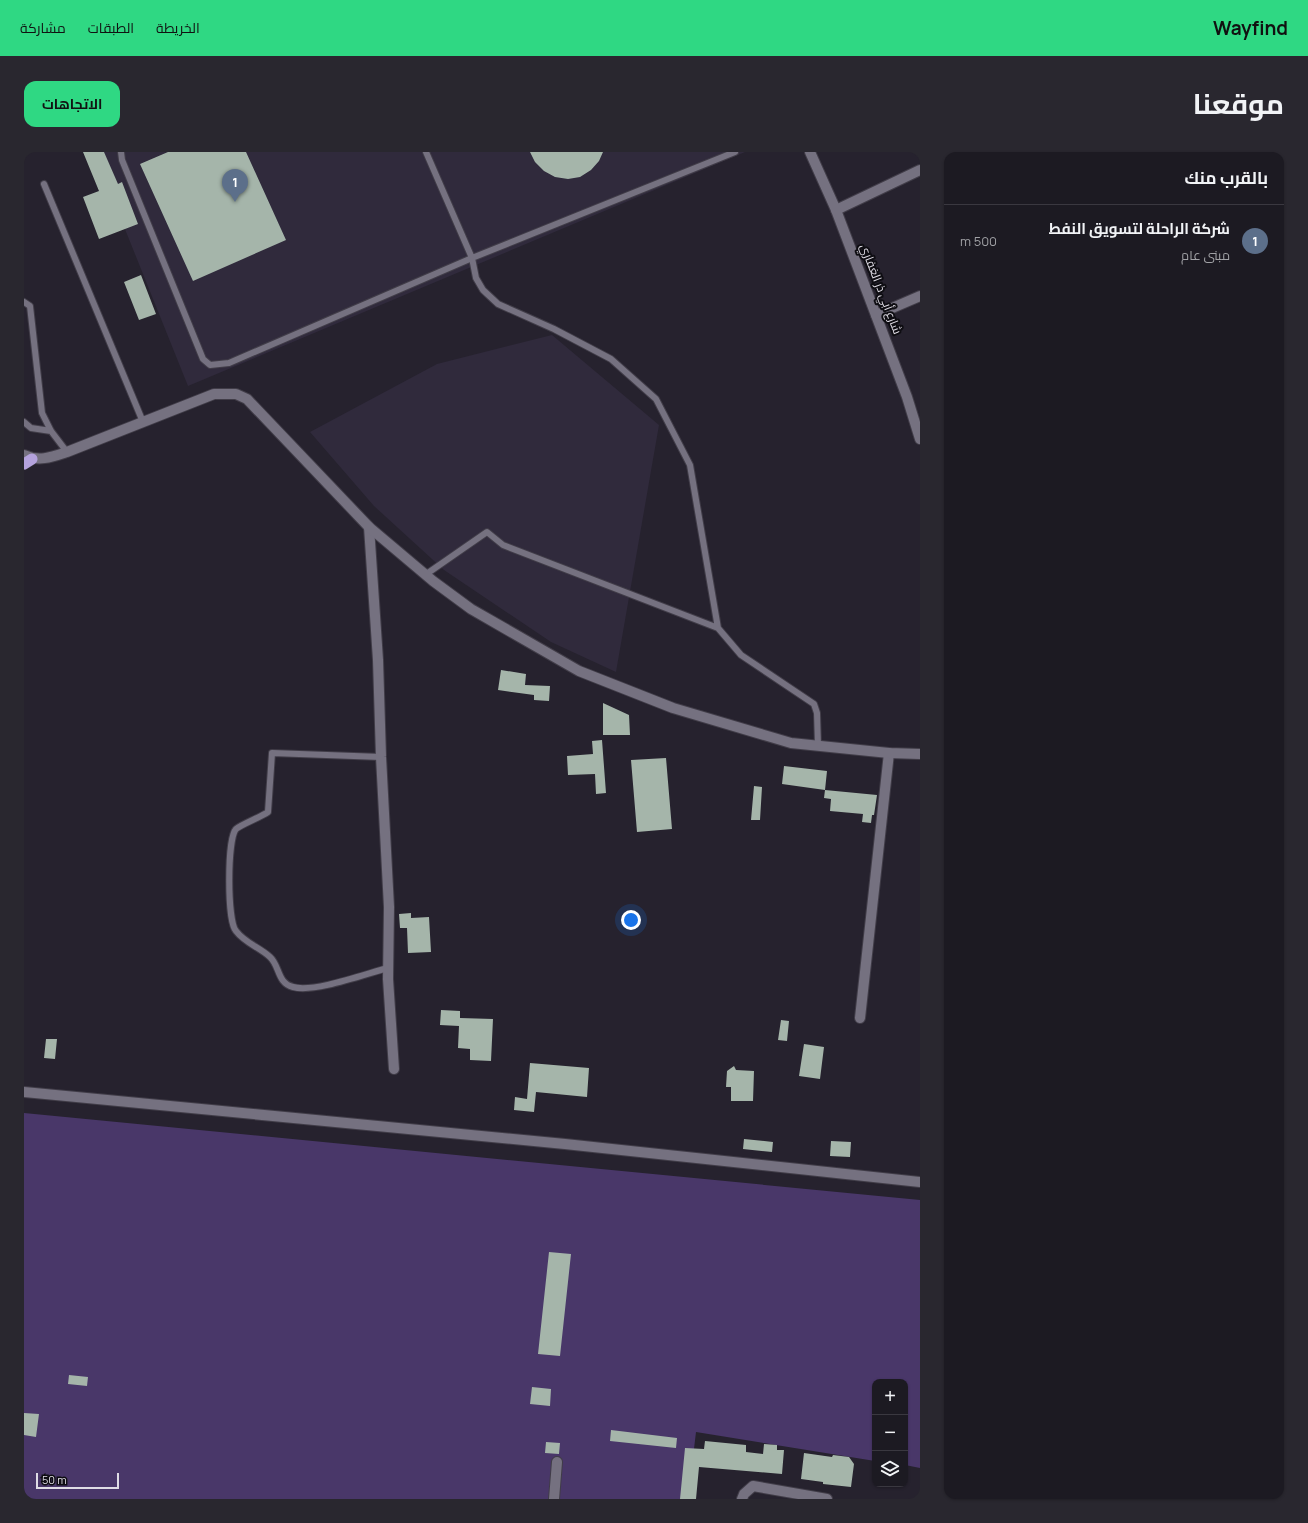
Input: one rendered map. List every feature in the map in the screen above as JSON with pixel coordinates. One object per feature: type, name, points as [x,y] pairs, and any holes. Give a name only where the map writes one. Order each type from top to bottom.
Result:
[{"type":"street","name":"شارع أبي ذر الغفاري","points":[[810,152],[836,210],[908,396],[920,439]]},
{"type":"street","points":[[836,210],[920,170]]},
{"type":"street","points":[[876,315],[920,296]]},
{"type":"street","points":[[27,459],[47,458],[67,452],[214,394],[236,394],[247,399],[369,527],[425,575],[471,609],[579,671],[673,708],[791,743],[889,753],[920,754]]},
{"type":"street","points":[[369,527],[378,660],[381,757],[389,907],[388,968],[394,1069]]},
{"type":"street","points":[[860,1018],[889,753]]},
{"type":"street","points":[[24,1092],[557,1143],[920,1182]]},
{"type":"street","points":[[554,1499],[557,1462]]},
{"type":"street","points":[[742,1499],[744,1494],[754,1486],[827,1499]]},
{"type":"lane","points":[[121,152],[122,160],[202,359],[210,365],[229,362],[472,258],[735,152]]},
{"type":"lane","points":[[426,152],[472,258],[476,278],[483,290],[498,304],[554,329],[611,359],[656,399],[690,465],[718,628]]},
{"type":"lane","points":[[44,184],[143,422]]},
{"type":"lane","points":[[24,302],[30,306],[42,413],[51,431],[67,452]]},
{"type":"lane","points":[[24,422],[32,428],[51,431]]},
{"type":"lane","points":[[425,575],[487,532],[503,545],[718,628],[741,655],[814,704],[817,713],[818,746]]},
{"type":"lane","points":[[381,757],[272,753],[268,812],[236,830],[231,842],[230,899],[234,930],[246,941],[271,958],[283,982],[292,987],[306,989],[388,968]]},
{"type":"shaded area","points":[[94,152],[745,152],[188,386]]},
{"type":"shaded area","points":[[552,335],[659,425],[616,672],[551,642],[444,570],[374,506],[310,432],[437,364]]},
{"type":"shaded area","points":[[24,1113],[920,1200],[920,1468],[908,1466],[908,1379],[872,1379],[872,1461],[696,1432],[688,1499],[24,1499]]},
{"type":"building","points":[[83,152],[104,152],[118,184],[122,182],[138,224],[99,239],[83,197],[99,191]]},
{"type":"building","points":[[168,152],[246,152],[286,240],[193,281],[140,164]]},
{"type":"building","points":[[530,152],[603,152],[599,161],[591,170],[580,177],[568,179],[555,177],[544,171],[535,162]]},
{"type":"building","points":[[141,275],[156,314],[139,320],[124,282]]},
{"type":"building","points":[[501,670],[526,674],[525,685],[550,686],[549,701],[534,700],[534,695],[498,690]]},
{"type":"building","points":[[603,703],[629,715],[630,735],[603,735]]},
{"type":"building","points":[[602,740],[606,793],[596,794],[595,774],[568,775],[567,756],[593,754],[592,741]]},
{"type":"building","points":[[666,758],[672,829],[637,832],[631,760]]},
{"type":"building","points":[[784,766],[827,771],[825,790],[782,784]]},
{"type":"building","points":[[754,786],[762,787],[760,820],[751,820]]},
{"type":"building","points":[[825,790],[877,795],[874,815],[872,815],[871,823],[862,822],[863,814],[830,811],[831,799],[824,798]]},
{"type":"building","points":[[411,913],[411,918],[429,917],[431,952],[408,953],[407,928],[400,928],[399,914]]},
{"type":"building","points":[[441,1010],[460,1011],[460,1018],[493,1019],[491,1061],[470,1060],[470,1049],[458,1048],[459,1026],[440,1025]]},
{"type":"building","points":[[781,1020],[789,1021],[787,1041],[778,1040]]},
{"type":"building","points":[[46,1039],[57,1039],[55,1059],[44,1058]]},
{"type":"building","points":[[804,1044],[824,1047],[820,1079],[799,1076]]},
{"type":"building","points":[[530,1063],[589,1068],[587,1097],[536,1092],[534,1112],[514,1110],[515,1097],[527,1099]]},
{"type":"building","points":[[734,1066],[736,1070],[754,1071],[753,1101],[731,1101],[731,1087],[726,1087],[727,1071]]},
{"type":"building","points":[[744,1139],[773,1142],[772,1152],[743,1149]]},
{"type":"building","points":[[831,1141],[851,1142],[850,1157],[830,1156]]},
{"type":"building","points":[[549,1252],[571,1254],[560,1356],[538,1354]]},
{"type":"building","points":[[69,1375],[88,1377],[87,1386],[68,1384]]},
{"type":"building","points":[[532,1387],[551,1389],[550,1406],[530,1404]]},
{"type":"building","points":[[24,1413],[39,1414],[36,1437],[24,1435]]},
{"type":"building","points":[[611,1430],[677,1438],[676,1448],[610,1441]]},
{"type":"building","points":[[705,1441],[746,1445],[746,1452],[763,1454],[764,1444],[777,1445],[777,1450],[784,1450],[782,1474],[699,1467],[696,1499],[680,1499],[685,1448],[704,1449]]},
{"type":"building","points":[[546,1442],[560,1443],[559,1454],[545,1453]]},
{"type":"building","points":[[804,1453],[832,1457],[833,1455],[849,1457],[854,1464],[851,1487],[823,1484],[823,1482],[801,1479]]},
{"type":"place","name":"شركة الراحلة لتسويق النفط","points":[[235,202]]}]
